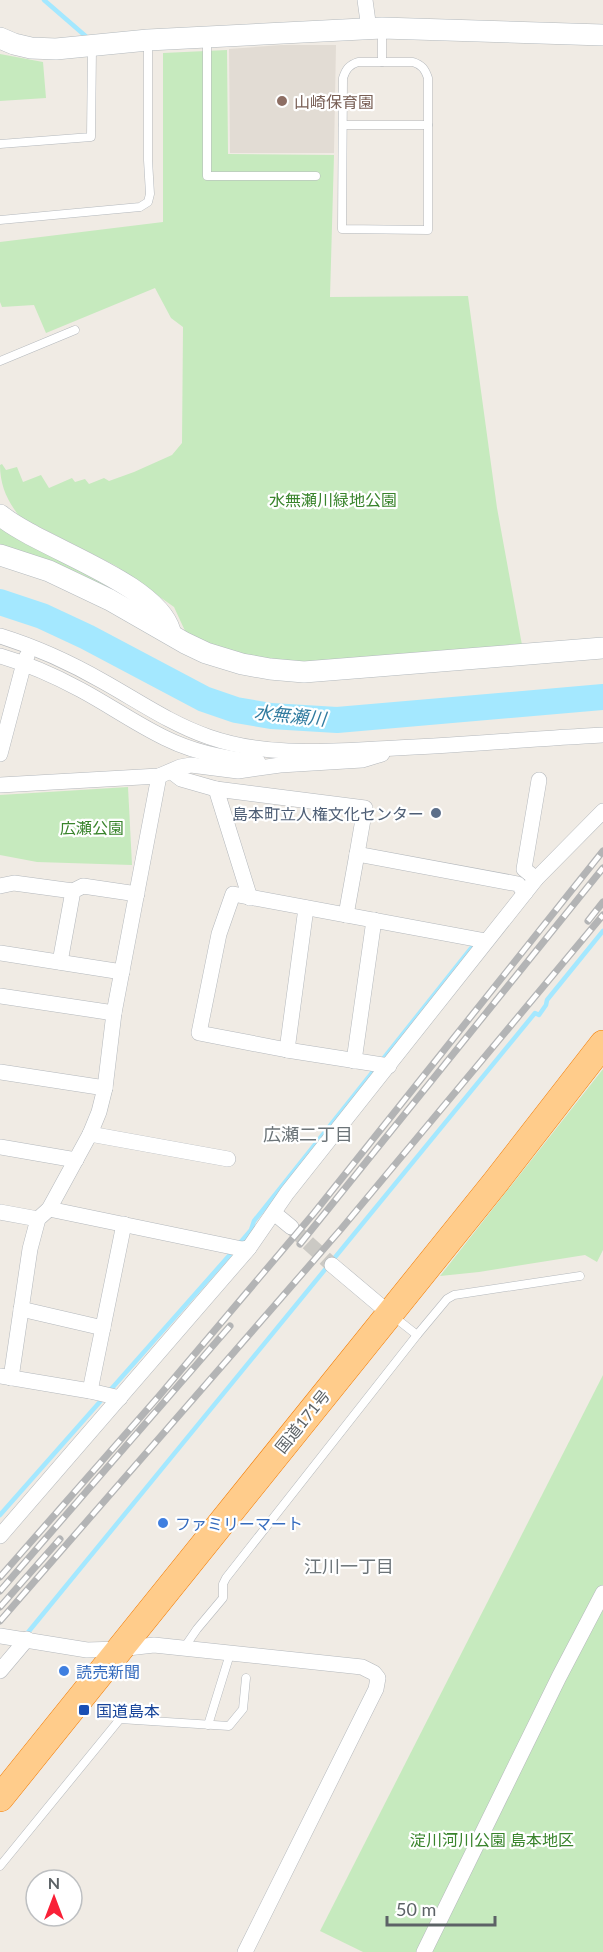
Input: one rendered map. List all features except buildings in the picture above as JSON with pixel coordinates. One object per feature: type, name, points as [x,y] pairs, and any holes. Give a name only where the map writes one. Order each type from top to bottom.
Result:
[{"type":"highway","name":"国道171号","points":[[0,1798],[495,1183],[603,1044]]},
{"type":"street","points":[[364,0],[376,28]]},
{"type":"street","points":[[0,38],[31,48],[56,49],[148,40],[376,28],[603,35]]},
{"type":"street","points":[[0,515],[16,527],[136,591],[167,620],[171,635]]},
{"type":"street","points":[[0,555],[49,571],[110,600],[206,653],[242,664],[270,669],[304,672],[603,648]]},
{"type":"street","points":[[0,636],[32,646],[73,665],[183,727],[244,747],[307,752],[419,748],[603,735]]},
{"type":"street","points":[[0,754],[24,663],[32,646]]},
{"type":"street","points":[[0,656],[24,663],[82,690],[166,739],[194,750],[235,760],[280,765]]},
{"type":"street","points":[[0,786],[165,774],[191,765],[238,771],[280,765],[363,760],[396,748]]},
{"type":"street","points":[[165,774],[216,789],[365,808],[346,915]]},
{"type":"street","points":[[106,1395],[5,1377],[21,1309],[30,1249],[43,1214],[76,1160],[99,1112],[105,1088],[114,1013],[137,894],[165,774]]},
{"type":"street","points":[[536,879],[524,869],[538,780]]},
{"type":"street","points":[[216,789],[250,898]]},
{"type":"street","points":[[0,1536],[106,1395],[274,1213],[382,1065],[481,940],[536,879],[603,811]]},
{"type":"street","points":[[357,854],[518,884],[525,893]]},
{"type":"street","points":[[0,886],[14,883],[73,891],[83,886],[137,894]]},
{"type":"street","points":[[60,962],[73,891]]},
{"type":"street","points":[[382,1065],[199,1033],[219,934],[233,894],[481,940]]},
{"type":"street","points":[[287,1050],[306,908]]},
{"type":"street","points":[[354,1060],[374,920]]},
{"type":"street","points":[[0,953],[122,972]]},
{"type":"street","points":[[0,996],[114,1013]]},
{"type":"street","points":[[0,1072],[105,1088]]},
{"type":"street","points":[[90,1134],[228,1159]]},
{"type":"street","points":[[0,1147],[76,1160]]},
{"type":"street","points":[[0,1212],[43,1214],[124,1224],[241,1248]]},
{"type":"street","points":[[274,1213],[291,1227]]},
{"type":"street","points":[[106,1395],[103,1328],[124,1224]]},
{"type":"street","points":[[332,1265],[389,1313]]},
{"type":"street","points":[[21,1309],[103,1328]]},
{"type":"street","points":[[424,1952],[559,1677],[603,1593]]},
{"type":"street","points":[[0,1636],[87,1650],[154,1645],[363,1666],[378,1678],[376,1689],[362,1719],[244,1952]]},
{"type":"street","points":[[0,1671],[23,1639]]},
{"type":"lane","points":[[376,28],[382,62]]},
{"type":"lane","points":[[207,38],[207,176],[316,176]]},
{"type":"lane","points":[[0,220],[140,207],[148,202],[150,194],[148,40]]},
{"type":"lane","points":[[0,144],[91,137],[92,46]]},
{"type":"lane","points":[[358,62],[413,62],[425,71],[428,78],[428,230],[342,229],[343,125],[343,78],[345,71],[351,65],[358,62]]},
{"type":"lane","points":[[343,125],[428,125]]},
{"type":"lane","points":[[0,361],[75,330]]},
{"type":"lane","points":[[184,1648],[224,1598],[223,1584],[226,1578],[447,1299],[454,1295],[580,1276]]},
{"type":"lane","points":[[389,1313],[417,1335]]},
{"type":"lane","points":[[208,1725],[230,1654]]},
{"type":"lane","points":[[0,1866],[120,1719],[229,1726],[243,1709],[246,1678]]},
{"type":"shaded area","name":"山崎保育園","points":[[282,45],[336,45],[334,153],[230,153],[229,49]]},
{"type":"green space","name":"水無瀬川緑地公園","points":[[227,50],[228,154],[334,155],[330,297],[468,296],[497,508],[522,645],[309,662],[263,662],[222,650],[186,633],[174,607],[116,566],[20,517],[8,499],[1,479],[0,465],[2,464],[6,470],[17,467],[23,482],[41,475],[49,488],[72,478],[75,482],[85,479],[89,484],[104,478],[109,481],[134,472],[172,455],[182,443],[183,327],[171,318],[155,288],[46,333],[34,305],[2,307],[0,302],[0,242],[163,222],[163,53]]},
{"type":"green space","points":[[0,54],[43,62],[46,98],[0,101]]},
{"type":"green space","points":[[0,528],[84,571],[143,609],[81,574],[0,546]]},
{"type":"green space","name":"広瀬公園","points":[[128,787],[132,865],[37,862],[0,855],[0,795]]},
{"type":"green space","points":[[603,1069],[603,1250],[597,1262],[585,1255],[440,1276]]},
{"type":"green space","name":"淀川河川公園 島本地区","points":[[603,1375],[603,1952],[363,1952],[320,1931]]},
{"type":"waterway","points":[[44,0],[89,39]]},
{"type":"waterway","name":"水無瀬川","points":[[0,602],[42,616],[87,637],[204,699],[236,710],[271,716],[337,720],[603,697]]},
{"type":"waterway","points":[[25,1636],[535,1013],[539,1015],[547,1000],[603,931]]},
{"type":"waterway","points":[[239,1244],[251,1230],[254,1221],[476,942]]},
{"type":"waterway","points":[[0,1515],[234,1250]]},
{"type":"tunnel","points":[[291,1227],[332,1265]]},
{"type":"railway","points":[[0,1577],[159,1396],[314,1213],[603,851]]},
{"type":"railway","points":[[300,1244],[603,868]]},
{"type":"railway","points":[[588,921],[603,902]]},
{"type":"railway","points":[[0,1621],[342,1228],[603,915]]},
{"type":"railway","points":[[0,1591],[230,1326]]},
{"type":"railway","points":[[0,1607],[60,1539]]},
{"type":"place","name":"山崎保育園","points":[[282,101]]},
{"type":"place","name":"島本町立人権文化センター","points":[[436,813]]},
{"type":"place","name":"ファミリーマート","points":[[163,1523]]},
{"type":"place","name":"読売新聞","points":[[64,1671]]},
{"type":"place","name":"国道島本","points":[[84,1710]]},
{"type":"district","name":"広瀬二丁目","points":[[308,1134]]},
{"type":"district","name":"江川一丁目","points":[[349,1566]]}]
